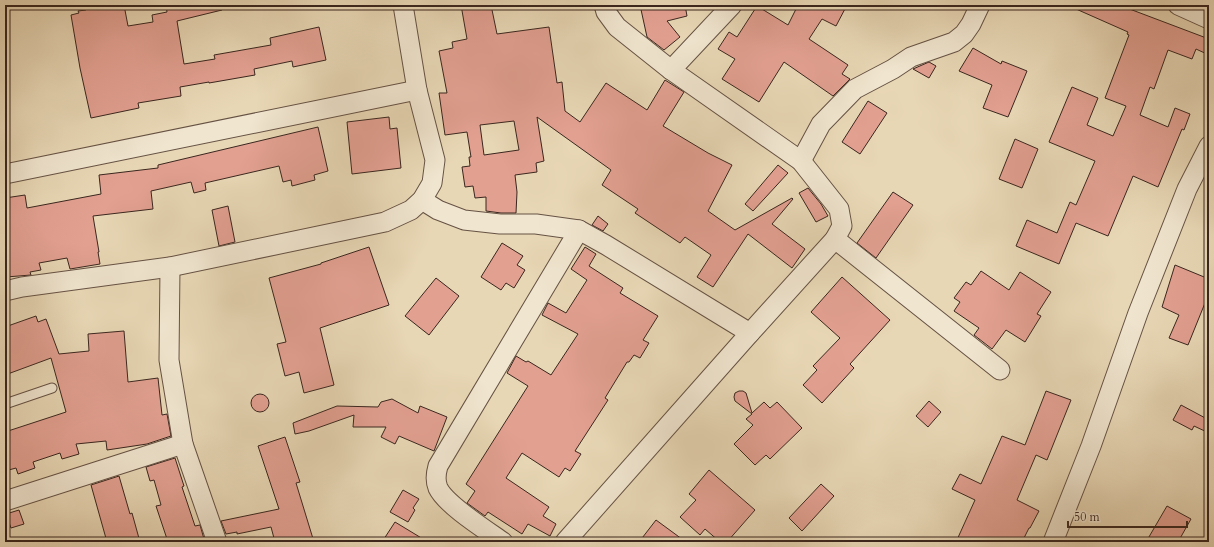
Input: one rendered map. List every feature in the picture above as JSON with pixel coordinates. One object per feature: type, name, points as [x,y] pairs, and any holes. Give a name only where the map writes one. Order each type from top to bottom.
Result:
[{"type":"street","points":[[5,291],[22,287],[170,267],[385,222],[411,210],[422,200],[432,183],[435,160],[417,90],[403,5]]},
{"type":"street","points":[[565,542],[835,239],[842,226],[839,210],[801,161],[671,70],[617,27],[606,12],[604,5]]},
{"type":"street","points":[[671,70],[732,5]]},
{"type":"street","points":[[801,161],[821,124],[855,89],[893,69],[911,57],[954,42],[964,34],[972,24],[980,5]]},
{"type":"street","points":[[1178,5],[1209,19]]},
{"type":"street","points":[[5,174],[417,90]]},
{"type":"street","points":[[1053,542],[1091,446],[1138,313],[1187,189],[1209,146]]},
{"type":"street","points":[[422,200],[438,210],[464,220],[500,224],[536,224],[579,230],[750,333]]},
{"type":"street","points":[[503,542],[448,502],[437,487],[436,476],[438,466],[579,230]]},
{"type":"street","points":[[835,239],[1000,370]]},
{"type":"street","points":[[170,267],[169,360],[183,444],[216,542]]},
{"type":"street","points":[[5,501],[183,444]]},
{"type":"lane","points":[[5,404],[52,388]]},
{"type":"building","points":[[85,5],[105,5],[105,9],[124,5],[128,26],[153,22],[152,15],[167,12],[166,5],[222,5],[222,10],[177,21],[184,64],[215,59],[214,55],[271,45],[270,38],[319,27],[326,60],[293,67],[292,61],[254,69],[255,75],[180,87],[181,96],[138,103],[139,108],[91,118],[80,68],[71,15],[79,13],[78,11],[86,10]]},
{"type":"building","points":[[461,5],[491,5],[497,34],[549,27],[557,83],[562,82],[565,111],[580,122],[606,83],[647,110],[665,80],[684,92],[663,126],[708,153],[732,165],[708,211],[735,230],[792,198],[793,199],[772,224],[805,249],[792,268],[748,234],[713,287],[697,277],[711,255],[685,237],[680,243],[635,213],[638,209],[602,185],[611,170],[537,117],[544,161],[536,163],[537,172],[515,175],[517,192],[516,213],[486,211],[486,197],[475,198],[473,186],[465,187],[462,167],[470,166],[469,157],[471,157],[467,132],[445,135],[439,93],[447,93],[439,51],[453,48],[452,42],[467,39]],"holes":[[[514,121],[519,150],[484,155],[480,125]]]},
{"type":"building","points":[[640,5],[685,5],[687,16],[667,21],[680,37],[664,50],[647,37]]},
{"type":"building","points":[[798,5],[847,5],[836,26],[822,19],[809,39],[848,65],[842,74],[850,79],[833,96],[784,62],[759,102],[722,79],[735,59],[718,49],[729,32],[737,37],[757,6],[788,25]]},
{"type":"building","points":[[1067,5],[1119,5],[1209,39],[1209,55],[1196,49],[1192,59],[1168,50],[1154,89],[1150,87],[1140,115],[1168,127],[1175,108],[1190,114],[1184,130],[1182,129],[1158,187],[1133,176],[1108,236],[1076,223],[1059,264],[1016,246],[1027,220],[1057,233],[1070,202],[1076,205],[1095,161],[1049,142],[1072,87],[1098,98],[1087,125],[1113,136],[1126,106],[1105,98],[1129,35],[1127,34],[1128,32]]},
{"type":"building","points":[[973,48],[1001,64],[1002,61],[1027,71],[1008,117],[983,108],[992,85],[959,71]]},
{"type":"building","points":[[929,62],[936,66],[929,78],[913,69]]},
{"type":"building","points":[[868,101],[887,113],[860,154],[842,142]]},
{"type":"building","points":[[389,117],[390,129],[397,128],[401,168],[352,174],[347,122]]},
{"type":"building","points":[[318,127],[328,171],[314,175],[315,180],[292,186],[291,180],[283,182],[279,166],[205,183],[206,190],[194,193],[191,182],[151,191],[153,209],[93,216],[100,264],[70,269],[67,258],[39,263],[41,270],[30,272],[31,275],[6,277],[5,198],[25,195],[27,208],[101,194],[99,175],[158,168],[158,165]]},
{"type":"building","points":[[1015,139],[1038,149],[1022,188],[999,179]]},
{"type":"building","points":[[778,165],[788,173],[753,211],[745,204]]},
{"type":"building","points":[[808,188],[821,204],[828,216],[816,222],[799,193]]},
{"type":"building","points":[[893,192],[913,205],[876,258],[857,243]]},
{"type":"building","points":[[228,206],[235,242],[219,246],[212,210]]},
{"type":"building","points":[[598,216],[608,224],[603,231],[592,225]]},
{"type":"building","points":[[502,243],[523,256],[517,265],[525,270],[514,288],[506,283],[501,290],[481,277]]},
{"type":"building","points":[[369,247],[389,305],[320,328],[334,385],[304,393],[299,372],[285,376],[277,344],[286,342],[269,278],[321,264]]},
{"type":"building","points":[[585,247],[596,254],[589,266],[623,288],[620,293],[658,316],[643,340],[649,343],[640,358],[634,355],[629,362],[627,362],[605,398],[608,400],[575,451],[581,454],[570,471],[565,468],[559,477],[522,453],[506,478],[549,507],[543,516],[556,524],[550,536],[528,524],[522,534],[488,512],[485,516],[467,503],[475,491],[466,484],[528,386],[507,373],[516,356],[526,362],[528,361],[551,375],[578,334],[542,315],[548,303],[566,313],[587,280],[571,269]]},
{"type":"building","points":[[1175,265],[1209,279],[1209,304],[1205,303],[1188,345],[1169,338],[1179,315],[1162,307]]},
{"type":"building","points":[[981,271],[1009,290],[1020,272],[1051,292],[1037,314],[1041,316],[1025,342],[1006,330],[992,349],[974,335],[979,328],[954,311],[960,302],[954,298],[966,282],[971,285]]},
{"type":"building","points":[[842,277],[890,320],[850,364],[854,368],[822,403],[803,385],[817,370],[813,366],[840,338],[811,312]]},
{"type":"building","points":[[436,278],[459,296],[429,335],[405,316]]},
{"type":"building","points":[[36,316],[38,322],[46,319],[59,354],[89,351],[88,334],[124,331],[128,382],[158,378],[162,415],[167,414],[171,436],[147,444],[107,450],[106,441],[76,444],[79,454],[62,459],[60,453],[33,462],[35,468],[18,474],[16,468],[5,471],[5,432],[66,412],[51,358],[5,375],[5,327]]},
{"type":"building","points":[[739,391],[746,393],[752,413],[764,402],[770,408],[777,402],[802,428],[770,459],[766,455],[755,465],[734,444],[753,425],[746,419],[752,414],[735,401],[735,393]]},
{"type":"building","points":[[1046,391],[1071,400],[1047,460],[1036,455],[1017,500],[1039,511],[1022,542],[956,542],[975,500],[952,489],[960,474],[981,484],[1002,436],[1025,445]]},
{"type":"building","points":[[260,394],[266,397],[269,403],[266,409],[260,412],[254,409],[251,403],[254,397]]},
{"type":"building","points":[[392,399],[418,413],[420,406],[447,417],[434,451],[399,436],[395,444],[381,437],[386,427],[353,427],[354,415],[309,431],[295,434],[293,423],[337,406],[378,407],[381,402]]},
{"type":"building","points":[[929,401],[941,412],[928,427],[916,416]]},
{"type":"building","points":[[1181,405],[1209,420],[1209,433],[1194,426],[1192,430],[1173,420]]},
{"type":"building","points":[[285,437],[300,482],[296,483],[314,542],[275,542],[271,527],[237,534],[237,532],[226,534],[221,521],[279,509],[258,446]]},
{"type":"building","points":[[175,458],[184,486],[182,487],[195,526],[200,525],[204,539],[199,540],[199,542],[168,542],[156,506],[161,505],[154,480],[150,481],[146,467]]},
{"type":"building","points":[[709,470],[755,510],[727,542],[720,542],[705,529],[700,535],[680,517],[696,500],[689,494]]},
{"type":"building","points":[[119,476],[140,542],[107,542],[91,485]]},
{"type":"building","points":[[821,484],[834,496],[802,531],[789,518]]},
{"type":"building","points":[[403,490],[419,499],[413,508],[415,510],[408,522],[390,512]]},
{"type":"building","points":[[1167,506],[1191,519],[1178,542],[1146,542]]},
{"type":"building","points":[[19,510],[24,524],[11,528],[6,514]]},
{"type":"building","points":[[656,520],[686,542],[639,542]]},
{"type":"building","points":[[395,522],[428,542],[382,542]]}]
